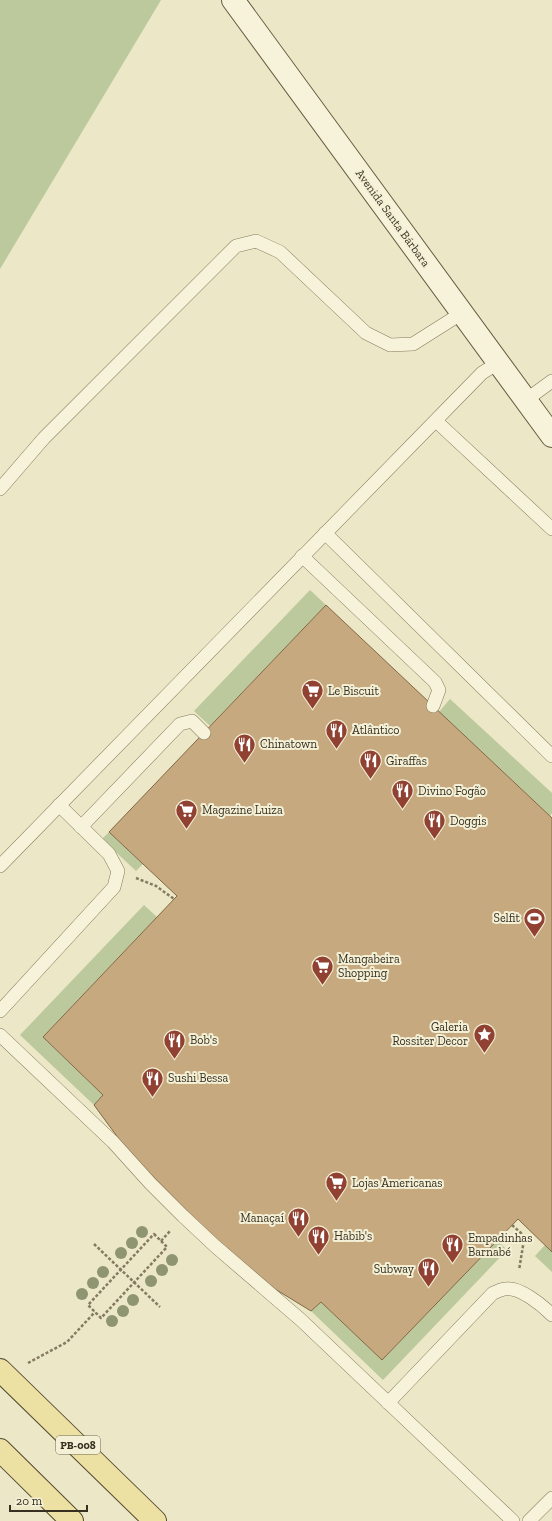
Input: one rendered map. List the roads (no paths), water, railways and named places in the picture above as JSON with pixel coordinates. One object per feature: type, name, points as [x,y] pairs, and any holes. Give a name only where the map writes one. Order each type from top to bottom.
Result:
[{"type":"main road","name":"Avenida Santa Bárbara","points":[[234,0],[552,436]]},
{"type":"main road","name":"PB-008","points":[[2,1372],[155,1521]]},
{"type":"main road","points":[[0,1450],[72,1521]]},
{"type":"lane","points":[[0,490],[44,438],[236,246],[256,241],[280,252],[366,334],[390,344],[413,344],[462,313]]},
{"type":"lane","points":[[0,866],[482,373],[498,363]]},
{"type":"lane","points":[[526,400],[552,381]]},
{"type":"lane","points":[[436,421],[552,529]]},
{"type":"lane","points":[[325,533],[552,756]]},
{"type":"lane","points":[[302,556],[435,682],[439,690],[433,706]]},
{"type":"lane","points":[[81,827],[180,724],[192,721],[204,732]]},
{"type":"lane","points":[[0,1011],[114,887],[118,871],[110,854],[59,805]]},
{"type":"lane","points":[[0,1035],[113,1142],[150,1183],[183,1216],[215,1246],[301,1320],[513,1521]]},
{"type":"lane","points":[[388,1402],[493,1293],[506,1288],[524,1293],[542,1304],[552,1315]]},
{"type":"lane","points":[[529,1521],[552,1498]]},
{"type":"place","name":"Le Biscuit","points":[[312,710]]},
{"type":"place","name":"Atlântico","points":[[337,750]]},
{"type":"place","name":"Chinatown","points":[[245,764]]},
{"type":"place","name":"Giraffas","points":[[370,780]]},
{"type":"place","name":"Divino Fogão","points":[[402,810]]},
{"type":"place","name":"Magazine Luiza","points":[[186,830]]},
{"type":"place","name":"Doggis","points":[[435,840]]},
{"type":"place","name":"Selfit","points":[[535,938]]},
{"type":"place","name":"Mangabeira Shopping","points":[[322,986]]},
{"type":"place","name":"Galeria Rossiter Decor","points":[[484,1054]]},
{"type":"place","name":"Bob's","points":[[174,1060]]},
{"type":"place","name":"Sushi Bessa","points":[[152,1098]]},
{"type":"place","name":"Lojas Americanas","points":[[337,1202]]},
{"type":"place","name":"Manaçaí","points":[[299,1238]]},
{"type":"place","name":"Habib's","points":[[319,1256]]},
{"type":"place","name":"Empadinhas Barnabé","points":[[452,1264]]},
{"type":"place","name":"Subway","points":[[429,1288]]}]
